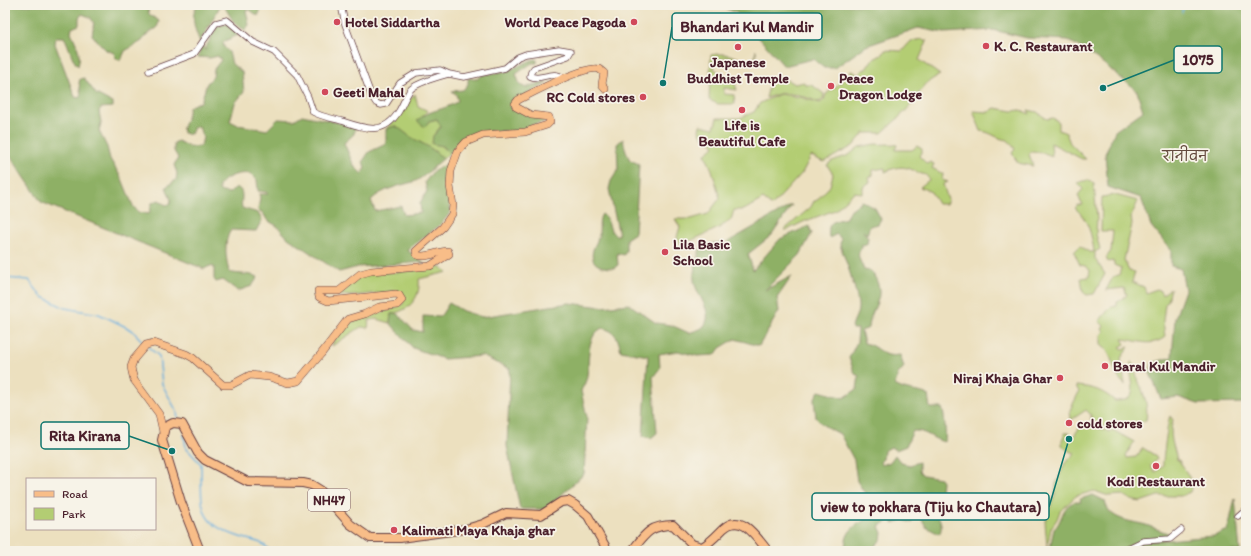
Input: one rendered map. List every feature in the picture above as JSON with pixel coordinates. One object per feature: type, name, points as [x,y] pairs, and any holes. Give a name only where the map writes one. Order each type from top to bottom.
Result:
[{"type":"highway","name":"NH47","points":[[163,432],[169,424],[178,422],[182,424],[198,453],[205,460],[241,480],[253,483],[303,483],[312,485],[320,490],[350,524],[370,538],[400,538],[466,529],[483,524],[506,513],[541,515],[561,502],[568,501],[576,505],[588,516],[608,551]]},
{"type":"highway","points":[[163,432],[162,440],[164,450],[200,551]]},
{"type":"highway","points":[[632,551],[645,534],[658,526],[673,524],[692,544],[702,547],[707,545],[728,524],[735,522],[744,524],[768,551]]},
{"type":"main road","points":[[163,432],[159,414],[134,380],[131,367],[140,350],[146,345],[154,343],[186,354],[199,362],[215,379],[227,386],[250,375],[269,377],[288,383],[298,381],[324,351],[341,326],[348,319],[365,314],[379,307],[397,305],[402,300],[399,295],[396,294],[328,301],[319,297],[318,291],[338,291],[364,272],[430,266],[447,256],[448,251],[421,256],[417,255],[416,251],[443,228],[452,214],[453,205],[450,186],[451,171],[461,146],[470,139],[483,135],[525,132],[538,126],[547,125],[550,122],[549,118],[531,115],[516,107],[515,104],[518,100],[564,78],[587,70],[599,69],[604,73],[602,84],[605,89]]},
{"type":"street","points":[[341,5],[345,24],[371,94],[376,103],[381,105],[386,104],[400,84],[416,73],[440,70],[449,74],[464,77],[505,68],[518,57],[526,54],[560,49],[567,49],[571,51],[571,53],[534,68],[530,76],[535,78],[558,74],[564,78]]},
{"type":"street","points":[[149,71],[194,54],[216,22],[228,20],[253,42],[274,52],[298,75],[308,97],[312,112],[322,117],[370,129],[383,127],[389,123],[398,112],[410,90],[436,77],[449,74]]},
{"type":"street","points":[[1238,516],[1246,509]]},
{"type":"street","points":[[1122,551],[1143,541],[1170,538],[1181,530]]},
{"type":"green space","points":[[5,5],[151,5],[148,10],[149,14],[159,21],[157,28],[146,35],[142,41],[125,51],[122,58],[119,60],[115,57],[114,53],[106,50],[92,35],[94,23],[90,17],[82,14],[79,18],[79,25],[72,28],[71,32],[79,53],[78,66],[64,37],[56,37],[55,44],[75,97],[79,98],[81,95],[79,83],[80,79],[84,78],[96,94],[113,103],[113,107],[101,108],[99,111],[101,123],[99,131],[107,147],[110,159],[122,179],[133,206],[138,212],[149,214],[152,203],[159,200],[166,205],[170,204],[171,200],[166,187],[176,180],[177,173],[174,165],[178,158],[174,151],[174,143],[178,141],[189,147],[201,146],[203,137],[199,127],[194,127],[191,134],[183,133],[183,128],[190,107],[201,102],[207,83],[213,77],[214,69],[221,60],[218,56],[210,58],[198,57],[202,45],[206,50],[206,47],[217,26],[231,23],[238,35],[223,42],[224,47],[229,52],[232,64],[242,72],[244,92],[235,103],[230,121],[238,125],[267,130],[278,119],[294,120],[302,115],[350,125],[355,128],[354,134],[344,143],[354,166],[362,174],[365,168],[363,161],[369,152],[386,144],[386,129],[395,126],[412,138],[426,145],[443,159],[417,180],[391,188],[376,196],[371,200],[375,211],[401,206],[404,215],[421,213],[420,203],[427,191],[425,182],[434,170],[449,163],[448,197],[451,212],[440,225],[407,250],[424,262],[358,267],[339,272],[288,238],[277,226],[267,220],[263,213],[258,210],[260,198],[259,194],[268,194],[266,192],[258,191],[257,180],[251,174],[242,174],[229,177],[219,186],[219,190],[230,193],[236,187],[239,189],[242,193],[242,208],[258,213],[262,220],[256,231],[231,230],[228,234],[226,250],[229,272],[258,277],[252,286],[238,291],[223,280],[216,282],[214,279],[214,267],[210,266],[204,269],[41,202],[5,148]]},
{"type":"green space","points":[[197,5],[263,5],[258,16],[250,10],[246,10],[249,25],[245,30],[235,24],[224,6],[220,6],[200,42],[195,28],[194,19]]},
{"type":"green space","name":"रानीवन","points":[[717,5],[1246,5],[1246,403],[1198,404],[1178,397],[1161,399],[1150,373],[1152,363],[1172,357],[1175,318],[1185,290],[1181,269],[1171,266],[1171,250],[1151,226],[1141,198],[1108,187],[1105,154],[1115,131],[1143,111],[1137,91],[1099,60],[1068,40],[1027,38],[993,30],[944,33],[918,28],[866,46],[835,68],[824,68],[813,59],[784,66],[737,13]]},
{"type":"green space","points":[[922,39],[927,41],[919,60],[940,75],[922,88],[907,110],[882,133],[864,133],[853,146],[824,162],[811,156],[802,173],[772,206],[763,199],[744,210],[734,210],[731,220],[719,228],[681,245],[677,237],[680,227],[675,219],[691,219],[708,214],[720,198],[712,170],[705,154],[715,145],[704,138],[699,131],[700,125],[714,128],[717,118],[740,118],[754,112],[760,103],[780,94],[800,97],[820,103],[824,100],[826,94],[839,84],[851,71],[859,75],[862,70],[866,69],[872,60],[883,54],[885,50],[902,51],[911,41]]},
{"type":"green space","points":[[756,50],[756,61],[748,64],[728,57],[715,60],[714,69],[734,81],[737,90],[724,88],[724,94],[734,95],[735,104],[718,104],[709,100],[711,55],[726,54],[748,62],[754,60]]},
{"type":"green space","points":[[534,59],[537,60],[537,63],[532,63],[516,74],[520,85],[526,88],[532,85],[547,83],[513,102],[509,107],[545,119],[543,122],[532,125],[520,131],[489,131],[460,143],[459,148],[449,153],[443,146],[432,144],[433,136],[441,127],[437,119],[429,121],[425,127],[417,121],[431,112],[447,107],[458,101],[456,94],[452,91],[463,90],[468,84],[468,78],[477,79],[482,75],[507,71]]},
{"type":"green space","points":[[782,78],[795,84],[804,82],[805,85],[812,85],[824,94],[823,99],[819,102],[799,95],[782,93],[766,98],[769,86],[775,80]]},
{"type":"green space","points":[[415,94],[418,106],[428,111],[424,114],[429,121],[437,119],[441,126],[433,136],[449,153],[443,159],[426,145],[409,136],[395,126],[386,129]]},
{"type":"green space","points":[[995,108],[1013,111],[1020,110],[1030,114],[1028,110],[1037,112],[1047,119],[1053,118],[1059,122],[1059,130],[1066,133],[1070,143],[1086,159],[1082,159],[1051,143],[1052,156],[1044,153],[1031,152],[1029,154],[1033,166],[1018,163],[1012,153],[1015,149],[1008,140],[1001,139],[981,131],[973,111],[989,112]]},
{"type":"green space","points":[[623,139],[626,152],[630,160],[639,164],[635,233],[626,239],[626,251],[624,255],[617,253],[618,265],[614,268],[609,268],[598,265],[593,259],[592,255],[593,248],[598,240],[602,214],[605,216],[613,233],[615,235],[619,235],[609,189],[611,181],[618,170],[617,144]]},
{"type":"green space","points":[[875,144],[897,145],[895,150],[912,150],[917,146],[922,149],[922,153],[919,156],[927,164],[930,162],[934,164],[932,168],[943,174],[942,180],[948,182],[943,184],[948,200],[946,204],[938,204],[931,192],[920,187],[929,180],[926,175],[902,167],[894,168],[885,172],[885,168],[873,170],[873,175],[869,178],[870,182],[863,187],[863,193],[854,192],[835,210],[784,230],[811,207],[814,201],[816,201],[830,186],[833,174],[827,165],[832,161],[849,155],[859,147]]},
{"type":"green space","points":[[1088,180],[1094,184],[1097,219],[1096,234],[1100,249],[1095,252],[1095,259],[1105,274],[1094,294],[1087,295],[1083,292],[1081,278],[1089,277],[1090,270],[1085,266],[1080,265],[1074,252],[1080,246],[1089,252],[1094,252],[1089,228],[1083,217],[1075,208],[1078,205],[1082,205],[1078,195],[1083,189],[1077,183]]},
{"type":"green space","points":[[1115,195],[1138,201],[1131,217],[1132,224],[1124,260],[1129,271],[1135,272],[1132,282],[1144,287],[1146,293],[1157,289],[1160,290],[1162,295],[1171,288],[1168,301],[1165,304],[1163,321],[1165,337],[1149,343],[1122,339],[1125,344],[1120,347],[1123,349],[1129,347],[1121,358],[1125,385],[1118,377],[1108,351],[1101,345],[1101,335],[1104,331],[1102,329],[1104,326],[1099,321],[1111,307],[1117,306],[1117,302],[1127,295],[1124,288],[1106,290],[1113,277],[1119,275],[1121,268],[1114,265],[1114,261],[1108,262],[1106,258],[1111,251],[1113,231],[1101,231],[1102,197]]},
{"type":"green space","points":[[862,201],[875,208],[881,219],[878,224],[870,226],[867,234],[863,231],[868,237],[867,244],[861,245],[863,247],[859,252],[859,258],[864,270],[871,271],[879,288],[878,301],[872,313],[869,328],[861,331],[864,343],[874,347],[884,354],[893,356],[900,355],[904,367],[898,374],[895,385],[903,389],[928,395],[930,408],[942,408],[945,425],[945,442],[922,432],[913,431],[906,446],[896,450],[891,447],[884,451],[883,459],[880,462],[882,465],[890,462],[895,455],[901,463],[910,465],[919,462],[919,471],[923,475],[940,478],[942,481],[942,498],[938,508],[942,511],[939,512],[938,516],[941,523],[939,534],[926,527],[919,513],[911,514],[912,523],[903,520],[893,523],[891,520],[879,526],[882,533],[881,540],[870,551],[845,551],[846,540],[850,531],[867,519],[863,508],[866,495],[857,481],[854,460],[840,434],[823,425],[816,418],[814,399],[819,391],[844,398],[857,389],[859,376],[855,374],[849,358],[857,342],[858,329],[852,329],[858,311],[858,302],[840,245],[841,239],[837,234],[829,238],[829,228],[832,223],[837,220],[846,218],[849,211]]},
{"type":"green space","points":[[792,205],[772,235],[748,254],[753,270],[780,239],[809,226],[812,233],[800,255],[765,290],[792,276],[777,298],[779,311],[759,346],[735,339],[720,348],[715,355],[697,356],[678,351],[659,354],[660,368],[653,377],[657,433],[651,438],[643,436],[648,356],[621,351],[616,336],[607,329],[602,328],[596,332],[590,344],[586,380],[581,391],[587,417],[584,474],[546,509],[520,509],[507,446],[510,369],[482,356],[444,359],[413,348],[390,323],[391,314],[397,313],[413,330],[423,332],[423,316],[440,317],[449,303],[463,311],[482,317],[569,303],[602,307],[629,304],[656,323],[671,325],[689,333],[703,327],[707,316],[704,304],[694,280],[695,268],[700,249],[714,243],[726,243]]},
{"type":"green space","points":[[440,267],[448,272],[419,279],[416,298],[408,307],[391,314],[390,323],[377,319],[369,320],[368,328],[361,327],[332,346],[333,342],[347,323],[390,310],[403,304],[402,292],[397,291],[350,296],[325,293],[345,290],[355,280],[363,275],[375,272],[398,272]]},
{"type":"green space","points":[[1131,362],[1134,364],[1145,398],[1147,412],[1146,420],[1125,428],[1107,427],[1091,423],[1091,415],[1086,410],[1071,420],[1070,410],[1079,392],[1076,386],[1097,390],[1106,394],[1115,401],[1124,400],[1130,397],[1133,388],[1130,368]]},
{"type":"green space","points":[[1170,416],[1173,420],[1171,436],[1173,445],[1177,460],[1179,460],[1190,479],[1190,492],[1181,496],[1158,496],[1140,502],[1131,500],[1123,495],[1109,496],[1094,491],[1076,496],[1060,511],[1051,528],[1047,548],[1045,521],[1055,495],[1056,484],[1065,463],[1075,453],[1067,450],[1062,445],[1062,440],[1065,433],[1070,433],[1073,438],[1078,430],[1085,425],[1104,429],[1109,432],[1113,430],[1134,442],[1126,455],[1127,458],[1136,457],[1143,448],[1156,456],[1157,459],[1150,466],[1155,472],[1163,466],[1165,441]]},
{"type":"green space","points":[[1093,495],[1105,501],[1107,507],[1115,516],[1170,534],[1167,538],[1114,551],[1049,551],[1054,529],[1059,523],[1068,505],[1081,502],[1080,499]]},
{"type":"green space","points":[[1235,498],[1240,551],[1131,551],[1133,546],[1143,542],[1214,536],[1228,530]]},
{"type":"waterway","points":[[1182,12],[1184,5]]},
{"type":"waterway","points":[[5,278],[29,280],[41,296],[65,308],[99,314],[132,330],[144,343]]},
{"type":"waterway","points":[[148,347],[159,356],[162,384],[177,412],[178,420]]},
{"type":"waterway","points":[[184,435],[186,448],[201,464],[202,503],[209,520],[217,527],[228,533],[261,543],[270,551]]},
{"type":"place","name":"Hotel Siddartha","points":[[337,22]]},
{"type":"place","name":"World Peace Pagoda","points":[[634,22]]},
{"type":"place","name":"K. C. Restaurant","points":[[986,46]]},
{"type":"place","name":"Japanese Buddhist Temple","points":[[738,47]]},
{"type":"place","name":"Bhandari Kul Mandir","points":[[663,83]]},
{"type":"place","name":"Peace Dragon Lodge","points":[[831,86]]},
{"type":"place","name":"1075","points":[[1103,88]]},
{"type":"place","name":"Geeti Mahal","points":[[325,92]]},
{"type":"place","name":"RC Cold stores","points":[[643,97]]},
{"type":"place","name":"Life is Beautiful Cafe","points":[[742,110]]},
{"type":"place","name":"Lila Basic School","points":[[665,252]]},
{"type":"place","name":"Baral Kul Mandir","points":[[1105,366]]},
{"type":"place","name":"Niraj Khaja Ghar","points":[[1060,378]]},
{"type":"place","name":"cold stores","points":[[1069,423]]},
{"type":"place","name":"view to pokhara (Tiju ko Chautara)","points":[[1069,439]]},
{"type":"place","name":"Rita Kirana","points":[[172,451]]},
{"type":"place","name":"Kodi Restaurant","points":[[1156,466]]},
{"type":"place","name":"Kalimati Maya Khaja ghar","points":[[394,530]]}]
